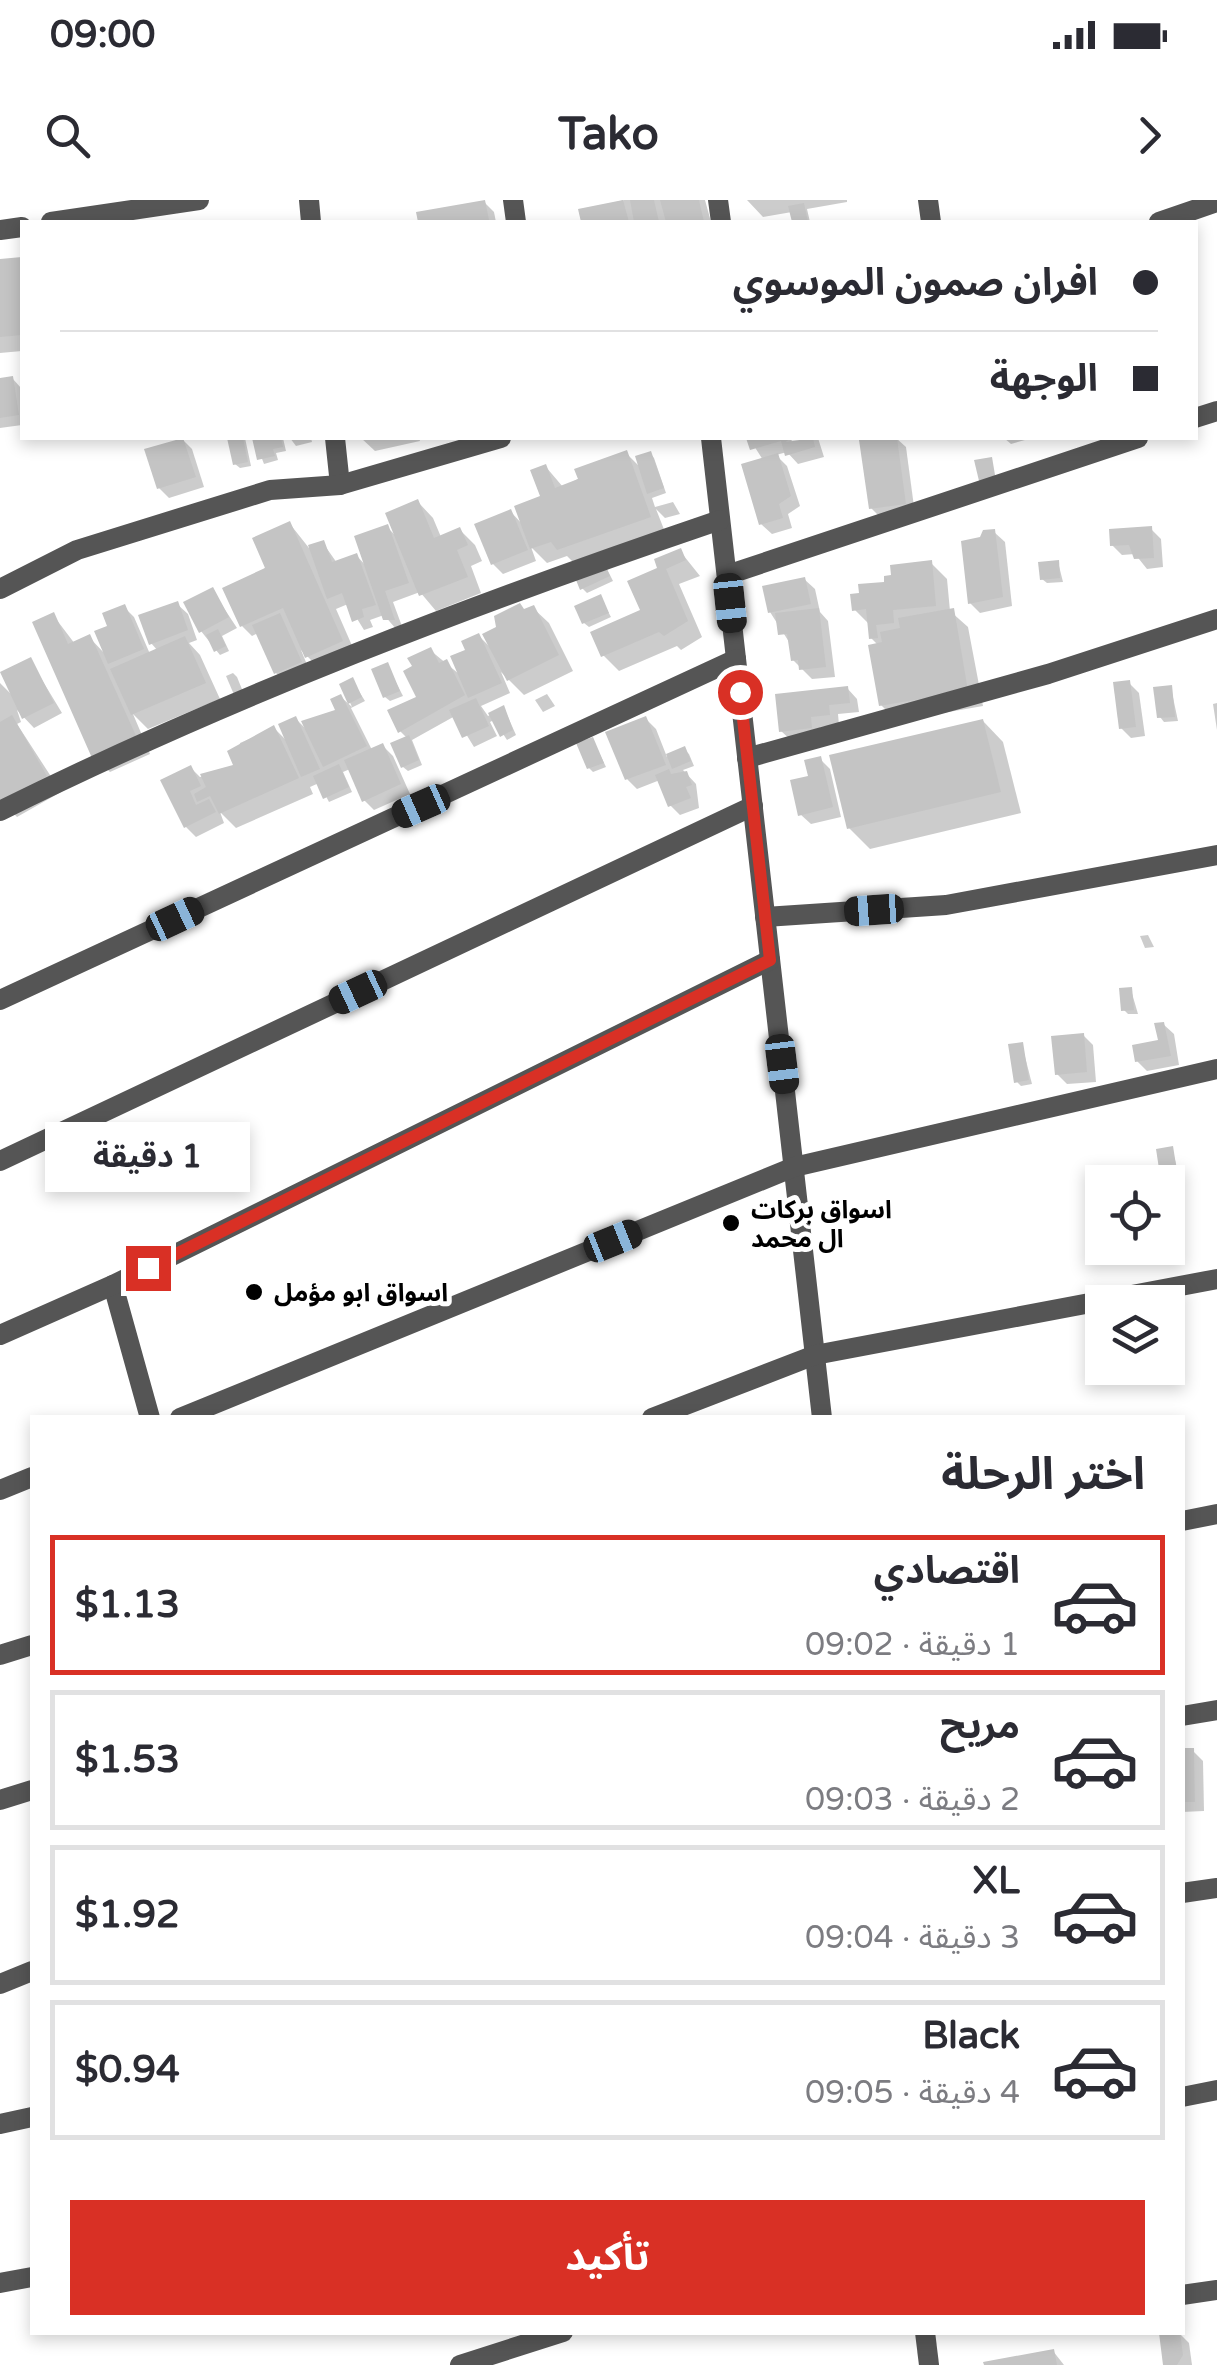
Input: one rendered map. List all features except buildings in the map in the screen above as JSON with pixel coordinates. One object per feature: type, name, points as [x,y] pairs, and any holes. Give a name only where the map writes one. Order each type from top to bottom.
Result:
[{"type":"street","points":[[59,220],[114,206],[199,200]]},
{"type":"street","points":[[1165,220],[1217,202]]},
{"type":"street","points":[[335,440],[340,485]]},
{"type":"street","points":[[4,580],[77,550],[270,490],[340,485],[494,440]]},
{"type":"street","points":[[711,440],[822,1415]]},
{"type":"street","points":[[727,575],[1132,440]]},
{"type":"street","points":[[0,811],[110,756],[532,584],[720,520]]},
{"type":"street","points":[[747,758],[1048,674],[1217,619]]},
{"type":"street","points":[[0,1000],[736,660]]},
{"type":"street","points":[[0,1161],[752,806]]},
{"type":"street","points":[[765,917],[946,904],[1217,855]]},
{"type":"street","points":[[0,1335],[113,1285],[770,960]]},
{"type":"street","points":[[187,1415],[794,1167],[1217,1069]]},
{"type":"street","points":[[660,1415],[815,1355],[1217,1279]]},
{"type":"street","points":[[113,1285],[149,1415]]},
{"type":"street","points":[[0,1490],[30,1478]]},
{"type":"street","points":[[1185,1520],[1217,1514]]},
{"type":"street","points":[[0,1655],[30,1646]]},
{"type":"street","points":[[1185,1715],[1217,1710]]},
{"type":"street","points":[[0,1800],[30,1791]]},
{"type":"street","points":[[1185,1893],[1217,1888]]},
{"type":"street","points":[[0,1984],[30,1973]]},
{"type":"street","points":[[1185,2096],[1217,2090]]},
{"type":"street","points":[[0,2124],[30,2117]]},
{"type":"street","points":[[0,2282],[30,2277]]},
{"type":"street","points":[[1185,2295],[1217,2290]]},
{"type":"street","points":[[460,2365],[555,2335]]},
{"type":"street","points":[[929,2365],[930,2335]]},
{"type":"place","name":"اسواق بركات ال محمد","points":[[731,1223]]},
{"type":"place","name":"اسواق ابو مؤمل","points":[[254,1292]]},
{"type":"route","points":[[148,1268],[770,960],[740,692]]}]
